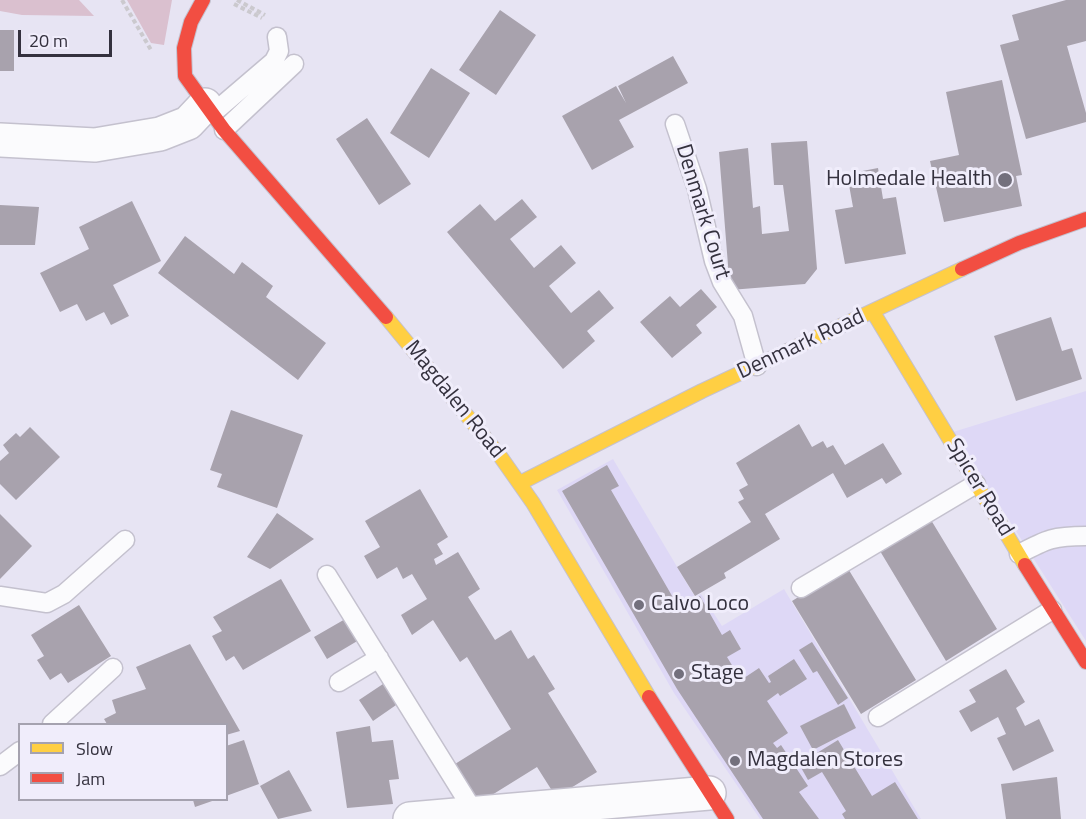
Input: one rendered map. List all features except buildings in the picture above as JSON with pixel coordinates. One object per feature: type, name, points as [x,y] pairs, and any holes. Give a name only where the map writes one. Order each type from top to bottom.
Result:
[{"type":"street","name":"Magdalen Road","points":[[203,0],[191,22],[184,48],[184,76],[214,116],[386,316],[520,483],[718,806]]},
{"type":"street","points":[[0,140],[95,145],[160,134],[214,116]]},
{"type":"street","name":"Denmark Road","points":[[520,483],[702,390],[1018,243],[1086,219]]},
{"type":"street","name":"Spicer Road","points":[[873,312],[1086,662]]},
{"type":"street","points":[[429,818],[476,814],[718,806]]},
{"type":"lane","points":[[214,116],[274,62],[279,51],[277,37]]},
{"type":"lane","points":[[214,116],[294,64]]},
{"type":"lane","name":"Denmark Court","points":[[675,124],[697,189],[714,261],[722,282],[743,316],[757,366]]},
{"type":"lane","points":[[801,588],[976,483]]},
{"type":"lane","points":[[1019,554],[1058,536],[1086,536]]},
{"type":"lane","points":[[0,596],[46,603],[64,594],[125,540]]},
{"type":"lane","points":[[327,575],[476,814]]},
{"type":"lane","points":[[878,717],[1052,609]]},
{"type":"lane","points":[[339,682],[379,658]]},
{"type":"lane","points":[[53,723],[113,668]]},
{"type":"lane","points":[[0,765],[18,752]]},
{"type":"path","points":[[122,0],[151,51],[183,59]]},
{"type":"path","points":[[237,0],[272,19]]},
{"type":"path","points":[[244,9],[257,15]]},
{"type":"shaded area","points":[[0,0],[79,0],[94,16],[22,15],[0,11]]},
{"type":"shaded area","points":[[127,0],[172,0],[164,45],[151,43]]},
{"type":"shaded area","points":[[1086,391],[1086,641],[953,432]]},
{"type":"shaded area","points":[[613,459],[695,597],[701,594],[722,626],[784,589],[921,819],[760,819],[674,693],[557,490]]},
{"type":"traffic: slow","points":[[520,483],[702,391],[962,269]]},
{"type":"traffic: slow","points":[[873,312],[1025,565]]},
{"type":"traffic: slow","points":[[386,317],[500,456],[533,503],[649,697]]},
{"type":"traffic: jam","points":[[203,0],[191,22],[184,48],[185,76],[224,130],[386,317]]},
{"type":"traffic: jam","points":[[962,269],[1019,243],[1086,219]]},
{"type":"traffic: jam","points":[[1025,565],[1086,662]]},
{"type":"traffic: jam","points":[[649,697],[727,819]]},
{"type":"place","name":"Holmedale Health","points":[[1005,180]]},
{"type":"place","name":"Calvo Loco","points":[[639,605]]},
{"type":"place","name":"Stage","points":[[679,674]]},
{"type":"place","name":"Magdalen Stores","points":[[735,761]]}]
